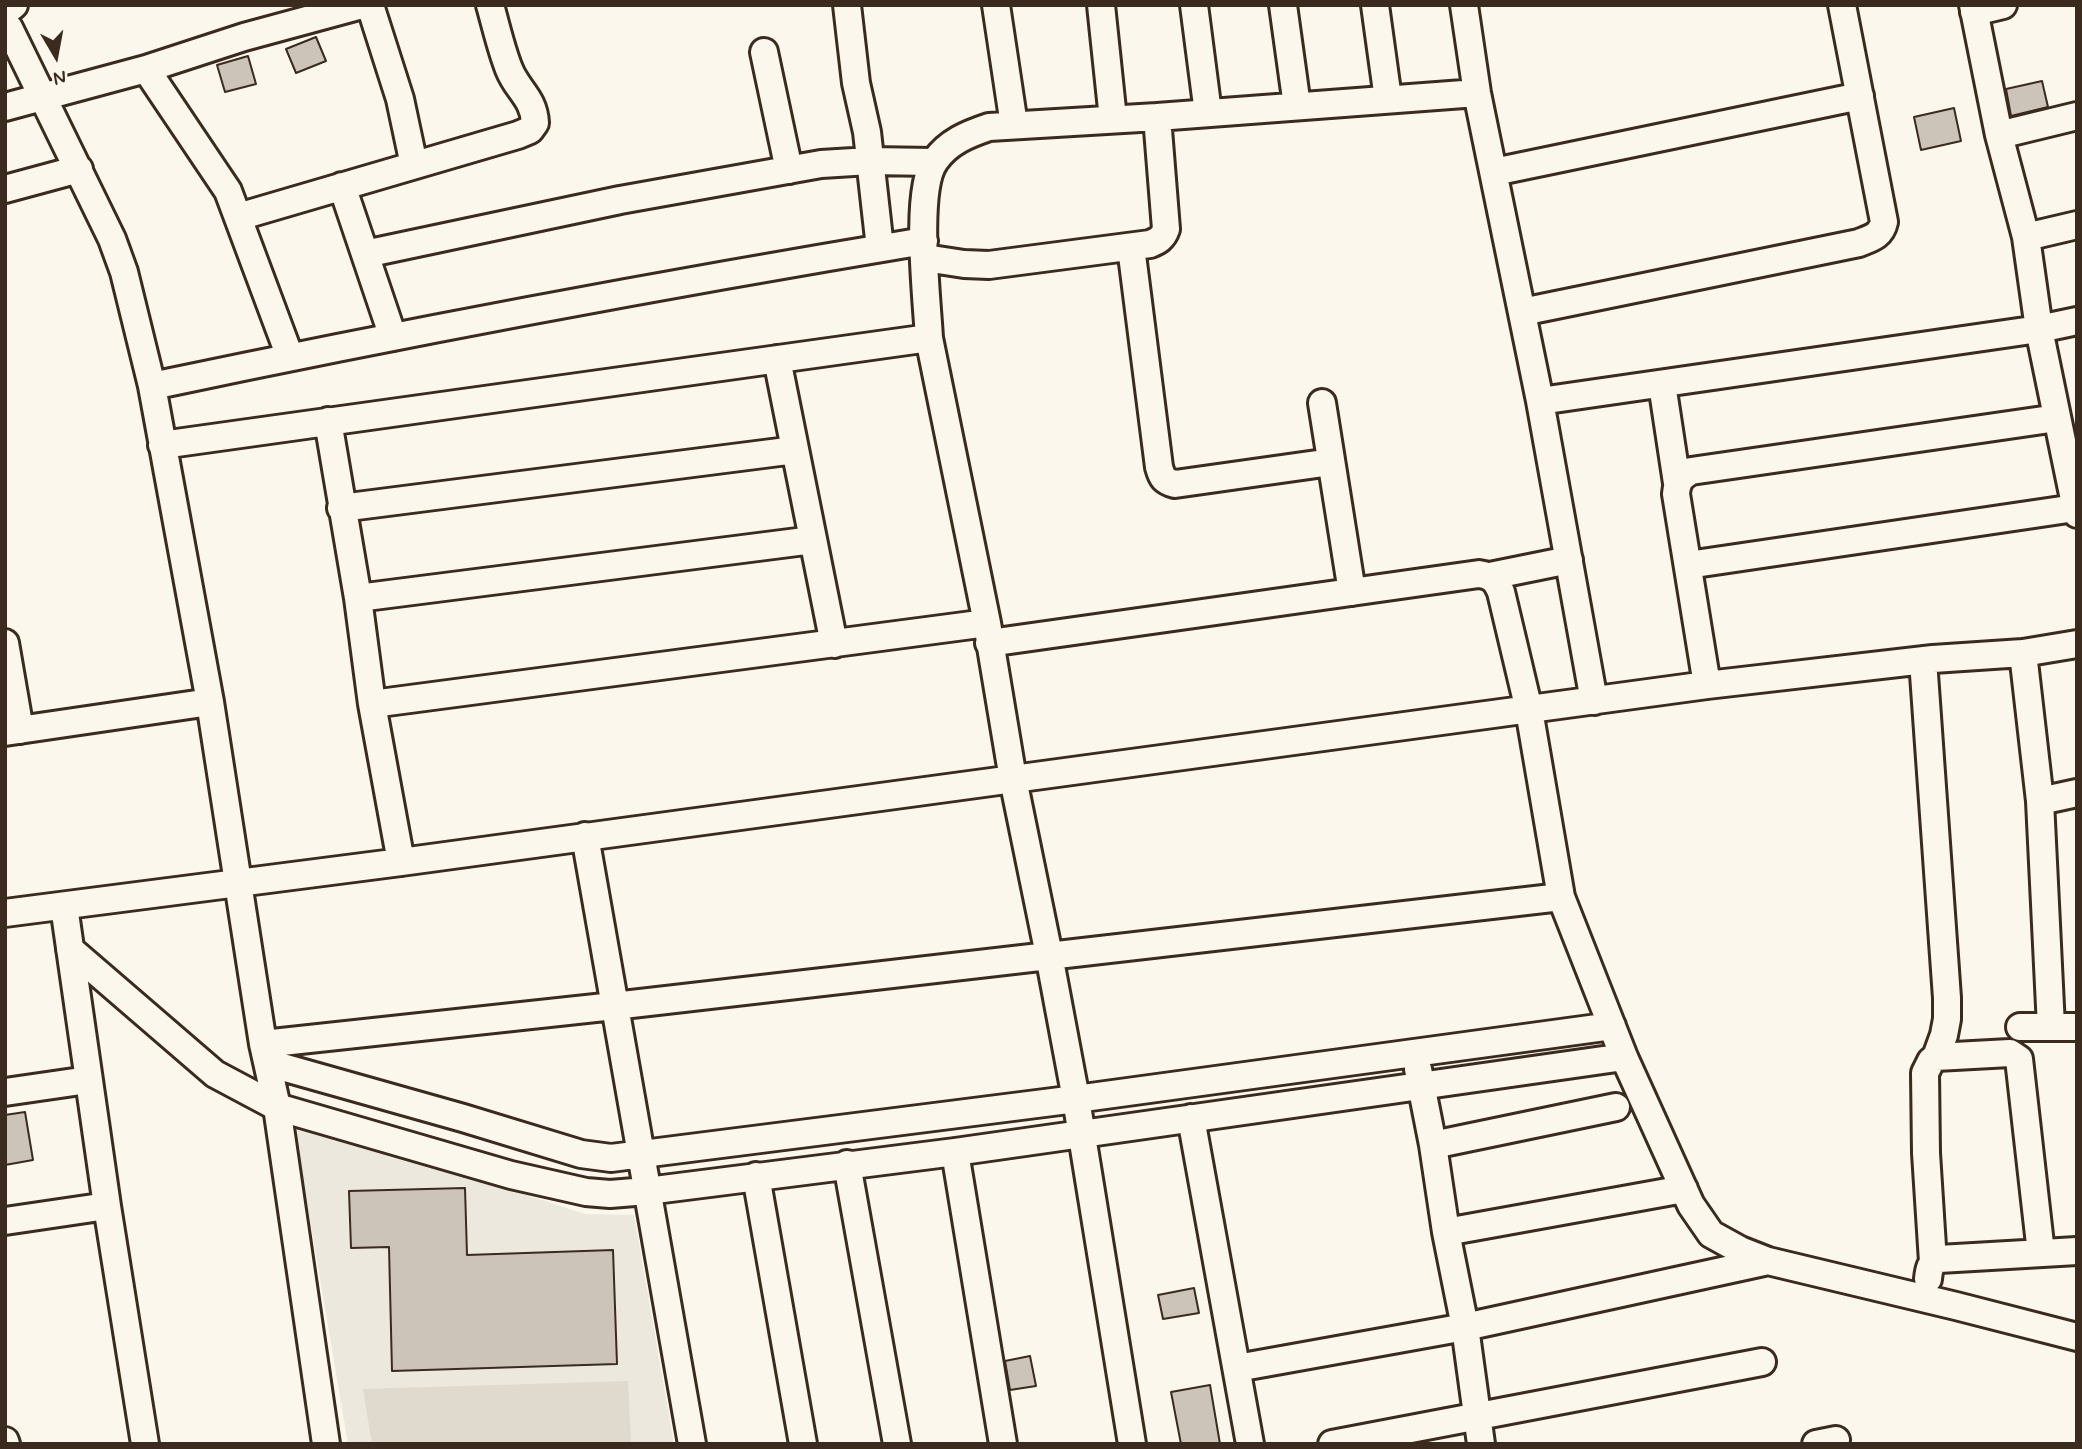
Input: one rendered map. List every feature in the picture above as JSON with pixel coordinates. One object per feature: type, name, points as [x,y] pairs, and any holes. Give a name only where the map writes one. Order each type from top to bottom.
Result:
[{"type":"street","points":[[5,12],[14,5]]},
{"type":"street","points":[[5,107],[146,69],[244,37],[362,5]]},
{"type":"street","points":[[370,5],[400,99],[414,165]]},
{"type":"street","points":[[238,217],[530,130],[535,123],[532,107],[509,70],[490,5]]},
{"type":"street","points":[[847,5],[856,83],[867,132],[880,248]]},
{"type":"street","points":[[996,5],[1014,125]]},
{"type":"street","points":[[1101,5],[1113,119]]},
{"type":"street","points":[[1194,5],[1208,113]]},
{"type":"street","points":[[1283,5],[1297,106]]},
{"type":"street","points":[[1375,5],[1388,99]]},
{"type":"street","points":[[1464,5],[1477,93],[1540,401],[1594,701]]},
{"type":"street","points":[[1522,312],[1859,243],[1876,237],[1884,222],[1842,5]]},
{"type":"street","points":[[1688,565],[2076,511],[2039,329],[2026,237],[1999,135],[1974,8],[2003,5]]},
{"type":"street","points":[[5,25],[9,28],[112,239],[124,272],[152,386],[210,702],[237,882],[266,1053],[278,1107],[326,1444]]},
{"type":"street","points":[[764,52],[789,170]]},
{"type":"street","points":[[146,69],[228,191],[290,357]]},
{"type":"street","points":[[1132,1444],[1076,1099],[929,338],[923,224],[927,182],[933,162],[950,144],[989,127],[1477,93]]},
{"type":"street","points":[[1493,172],[1860,96]]},
{"type":"street","points":[[1999,135],[2077,116]]},
{"type":"street","points":[[152,386],[635,290],[880,248],[924,249],[964,264],[989,265],[1157,242],[1166,229],[1157,117]]},
{"type":"street","points":[[365,254],[620,200],[821,164],[870,161],[933,162]]},
{"type":"street","points":[[5,189],[79,169]]},
{"type":"street","points":[[342,186],[393,337]]},
{"type":"street","points":[[2026,237],[2077,225]]},
{"type":"street","points":[[1131,247],[1159,467],[1165,481],[1175,484],[1331,462]]},
{"type":"street","points":[[1540,401],[2039,329],[2077,321]]},
{"type":"street","points":[[162,445],[929,338]]},
{"type":"street","points":[[777,359],[834,644]]},
{"type":"street","points":[[1662,384],[1677,484],[1676,494],[1707,685]]},
{"type":"street","points":[[1322,404],[1352,592]]},
{"type":"street","points":[[1677,484],[1691,471],[2057,418]]},
{"type":"street","points":[[328,421],[358,598],[372,704],[401,862]]},
{"type":"street","points":[[341,508],[795,450]]},
{"type":"street","points":[[358,598],[813,540]]},
{"type":"street","points":[[372,704],[834,644],[988,633],[1352,592],[1479,574],[1490,576],[1569,560]]},
{"type":"street","points":[[1490,576],[1501,592],[1529,710],[1561,897],[1624,1057],[1690,1205],[1711,1234],[1768,1261],[2077,1337]]},
{"type":"street","points":[[5,643],[13,731],[210,702]]},
{"type":"street","points":[[10,906],[64,906],[1707,685],[1928,660],[2023,653],[2077,644]]},
{"type":"street","points":[[2020,1027],[2064,1027],[2023,653]]},
{"type":"street","points":[[1926,1298],[1929,1269],[1933,1262],[1926,1153],[1926,1073],[1931,1061],[1936,1057],[1944,1035],[1947,998],[1928,660]]},
{"type":"street","points":[[2040,801],[2077,793]]},
{"type":"street","points":[[585,836],[692,1444]]},
{"type":"street","points":[[266,1053],[614,1006],[1561,897]]},
{"type":"street","points":[[64,906],[88,1080],[145,1444]]},
{"type":"street","points":[[70,949],[215,1074],[278,1107],[536,1181],[586,1192],[610,1194],[955,1152],[1624,1057]]},
{"type":"street","points":[[266,1053],[581,1154],[611,1158],[1076,1099],[1612,1026]]},
{"type":"street","points":[[1415,1053],[1465,1327],[1481,1444]]},
{"type":"street","points":[[1936,1057],[2010,1053],[2019,1059],[2041,1253]]},
{"type":"street","points":[[5,1092],[88,1080]]},
{"type":"street","points":[[1433,1145],[1616,1107]]},
{"type":"street","points":[[1191,1118],[1250,1444]]},
{"type":"street","points":[[955,1152],[1003,1444]]},
{"type":"street","points":[[848,1164],[897,1444]]},
{"type":"street","points":[[756,1176],[803,1444]]},
{"type":"street","points":[[1446,1232],[1684,1189]]},
{"type":"street","points":[[5,1221],[107,1206]]},
{"type":"street","points":[[1933,1262],[1947,1258],[2077,1251]]},
{"type":"street","points":[[1237,1368],[1465,1327],[1768,1261]]},
{"type":"street","points":[[1332,1444],[1762,1362]]},
{"type":"shaded area","points":[[293,1119],[585,1214],[634,1215],[674,1444],[348,1444]]},
{"type":"shaded area","points":[[628,1381],[631,1444],[372,1444],[363,1389]]},
{"type":"building","points":[[316,37],[326,61],[296,73],[286,49]]},
{"type":"building","points":[[248,56],[256,84],[225,92],[217,65]]},
{"type":"building","points":[[2042,81],[2048,107],[2011,116],[2006,89]]},
{"type":"building","points":[[1954,108],[1961,141],[1921,150],[1914,117]]},
{"type":"building","points":[[25,1112],[33,1160],[5,1165],[5,1115]]},
{"type":"building","points":[[465,1188],[467,1255],[613,1250],[617,1364],[392,1371],[389,1247],[351,1248],[349,1191]]},
{"type":"building","points":[[1194,1288],[1199,1313],[1163,1319],[1158,1295]]},
{"type":"building","points":[[1030,1356],[1036,1386],[1010,1390],[1005,1361]]},
{"type":"building","points":[[1210,1385],[1220,1444],[1181,1444],[1171,1392]]}]
